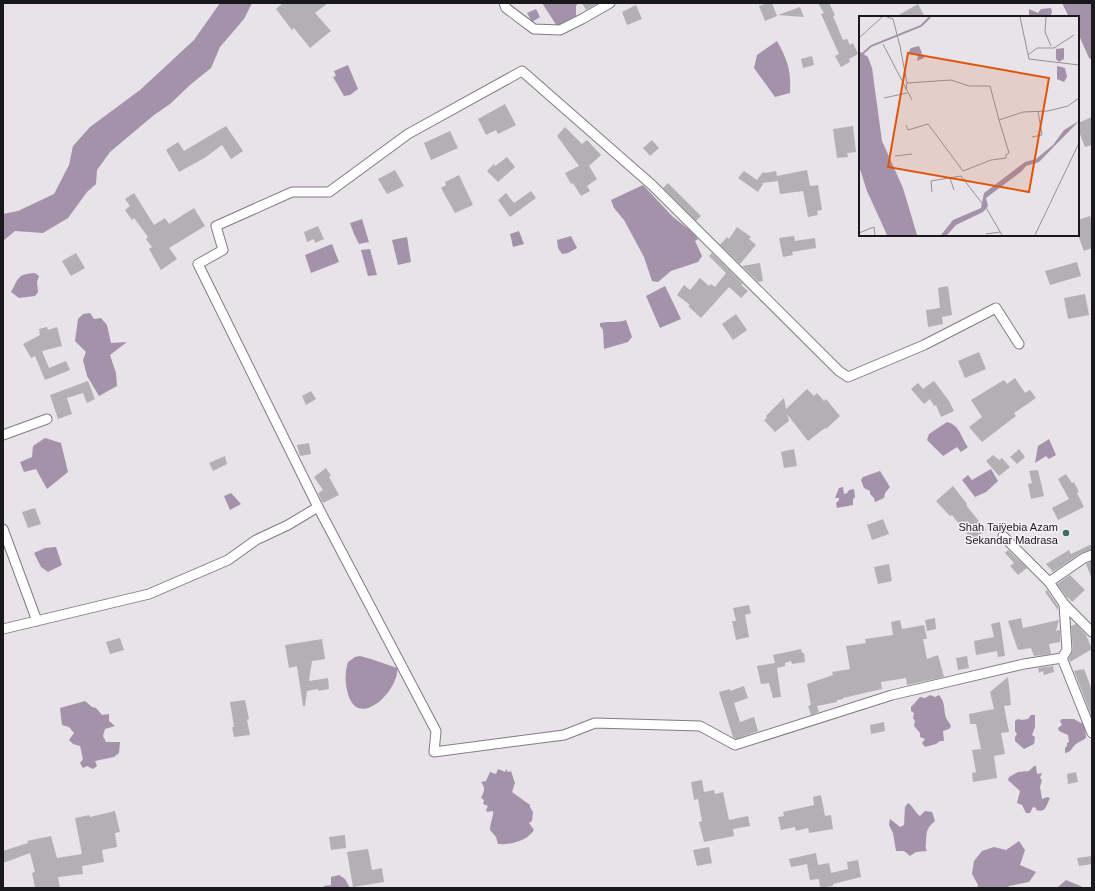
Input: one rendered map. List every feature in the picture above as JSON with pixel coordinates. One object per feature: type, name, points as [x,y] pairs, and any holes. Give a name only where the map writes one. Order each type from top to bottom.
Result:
[{"type":"street","points":[[504,3],[506,8],[534,29],[560,30],[610,3]]},
{"type":"street","points":[[1019,344],[996,308],[924,344],[848,377],[839,372],[652,186],[522,71],[408,134],[329,192],[292,192],[216,226],[223,250],[198,264],[318,507],[436,731],[434,752],[564,735],[595,723],[700,726],[735,745],[892,695],[1024,664],[1062,658],[1067,650],[1064,604]]},
{"type":"street","points":[[3,435],[47,419]]},
{"type":"street","points":[[3,629],[149,594],[174,585],[228,560],[256,540],[288,525],[318,507]]},
{"type":"street","points":[[3,529],[37,621]]},
{"type":"street","points":[[1003,536],[1049,582],[1064,604],[1092,632]]},
{"type":"street","points":[[1049,582],[1084,558],[1092,555]]},
{"type":"street","points":[[1062,658],[1092,733]]},
{"type":"shaded area","points":[[220,3],[252,3],[244,19],[220,47],[211,68],[170,104],[154,115],[110,152],[97,170],[96,184],[87,192],[68,218],[43,233],[15,231],[3,241],[3,214],[18,211],[54,194],[69,165],[73,146],[90,127],[140,90],[194,40]]},
{"type":"shaded area","points":[[542,3],[578,3],[576,6],[576,16],[557,26]]},
{"type":"shaded area","points":[[1062,3],[1092,3],[1092,60],[1089,58],[1079,35],[1079,16],[1068,16]]},
{"type":"shaded area","points":[[1051,8],[1052,12],[1050,16],[1029,16],[1029,9],[1038,13],[1041,9]]},
{"type":"shaded area","points":[[536,9],[540,17],[532,22],[527,13]]},
{"type":"shaded area","points":[[777,41],[788,66],[790,93],[775,97],[754,68],[757,55]]},
{"type":"shaded area","points":[[348,65],[358,89],[350,95],[344,96],[333,77],[336,76],[334,71]]},
{"type":"shaded area","points":[[643,185],[673,217],[691,231],[698,239],[695,241],[702,256],[698,262],[671,271],[658,282],[652,281],[644,257],[624,220],[614,208],[611,200]]},
{"type":"shaded area","points":[[362,219],[369,242],[359,244],[350,223]]},
{"type":"shaded area","points":[[519,231],[524,244],[513,247],[510,234]]},
{"type":"shaded area","points":[[571,236],[577,248],[568,253],[562,254],[558,248],[557,240]]},
{"type":"shaded area","points":[[407,237],[411,262],[398,265],[392,240]]},
{"type":"shaded area","points":[[332,244],[339,262],[311,273],[305,255]]},
{"type":"shaded area","points":[[370,249],[377,275],[368,276],[361,250]]},
{"type":"shaded area","points":[[35,273],[39,276],[37,282],[38,292],[35,296],[19,298],[11,292],[19,278],[25,274]]},
{"type":"shaded area","points":[[665,286],[681,319],[660,328],[646,296]]},
{"type":"shaded area","points":[[90,313],[94,319],[101,318],[107,325],[111,343],[127,342],[110,355],[116,373],[117,386],[99,396],[87,376],[83,360],[86,352],[75,341],[78,319],[83,314]]},
{"type":"shaded area","points":[[626,320],[632,337],[628,342],[604,349],[603,330],[600,323]]},
{"type":"shaded area","points":[[947,422],[958,429],[968,447],[961,452],[957,447],[943,456],[927,440],[929,434]]},
{"type":"shaded area","points":[[45,438],[61,443],[68,472],[47,489],[36,469],[24,472],[20,462],[32,457],[33,446]]},
{"type":"shaded area","points":[[1049,439],[1056,455],[1049,459],[1046,456],[1035,463],[1038,446]]},
{"type":"shaded area","points":[[991,469],[998,481],[986,492],[975,497],[962,480],[968,475],[972,480]]},
{"type":"shaded area","points":[[880,471],[890,487],[885,493],[884,498],[875,502],[874,498],[870,494],[870,491],[864,488],[861,480],[863,477]]},
{"type":"shaded area","points":[[843,487],[844,494],[849,490],[854,489],[855,497],[853,499],[853,505],[837,508],[836,503],[839,498],[835,498],[839,488]]},
{"type":"shaded area","points":[[231,493],[241,504],[230,510],[224,496]]},
{"type":"shaded area","points":[[56,547],[62,565],[48,572],[41,567],[34,553],[45,548]]},
{"type":"shaded area","points":[[360,656],[397,668],[396,677],[392,687],[376,704],[368,708],[359,708],[352,703],[346,687],[348,662],[355,657]]},
{"type":"shaded area","points":[[930,695],[935,697],[939,695],[944,703],[946,718],[951,726],[949,729],[943,731],[944,741],[940,741],[936,744],[925,747],[922,743],[925,739],[920,737],[920,733],[914,726],[914,713],[911,711],[911,707],[920,697],[925,698]]},
{"type":"shaded area","points":[[85,701],[92,707],[96,708],[102,715],[109,714],[109,721],[115,726],[105,729],[103,736],[106,742],[120,742],[119,753],[114,757],[95,761],[97,766],[93,769],[87,766],[83,768],[80,763],[83,759],[80,746],[73,744],[69,740],[74,733],[69,727],[62,725],[60,708]]},
{"type":"shaded area","points":[[1031,715],[1035,715],[1035,727],[1032,735],[1035,737],[1034,744],[1024,749],[1015,741],[1017,734],[1015,731],[1015,721],[1018,719],[1028,719]]},
{"type":"shaded area","points":[[1062,719],[1074,719],[1081,723],[1084,721],[1086,736],[1086,738],[1076,744],[1069,752],[1065,753],[1065,748],[1069,742],[1068,735],[1059,731],[1058,728],[1062,725],[1060,721]]},
{"type":"shaded area","points":[[1036,766],[1037,774],[1042,773],[1040,778],[1042,780],[1040,787],[1042,799],[1047,797],[1050,798],[1044,810],[1039,811],[1033,807],[1030,813],[1026,813],[1022,805],[1017,803],[1020,791],[1008,780],[1009,777],[1018,772],[1029,771]]},
{"type":"shaded area","points":[[498,769],[505,772],[506,769],[508,772],[511,771],[515,783],[512,792],[530,805],[533,812],[532,821],[529,823],[534,830],[523,840],[518,842],[498,844],[496,837],[490,830],[493,811],[487,812],[486,810],[488,806],[483,804],[484,800],[481,798],[484,786],[481,782],[486,781],[490,772],[496,774]]},
{"type":"shaded area","points":[[908,803],[920,816],[925,811],[932,812],[935,821],[928,828],[926,846],[927,851],[916,852],[910,856],[904,851],[896,851],[893,833],[889,825],[890,819],[900,827],[904,825],[905,807]]},
{"type":"shaded area","points":[[1019,841],[1025,850],[1020,865],[1036,872],[1029,882],[1009,886],[1007,888],[977,888],[978,885],[972,874],[974,861],[982,851],[994,847],[1006,850]]},
{"type":"shaded area","points":[[339,875],[345,879],[350,888],[324,888],[324,886],[331,885],[331,877]]},
{"type":"shaded area","points":[[1066,880],[1085,888],[1057,888]]},
{"type":"building","points":[[283,3],[328,3],[315,13],[331,31],[310,48],[294,28],[292,30],[276,9]]},
{"type":"building","points":[[582,3],[598,3],[586,10]]},
{"type":"building","points":[[772,3],[777,16],[765,21],[759,6]]},
{"type":"building","points":[[818,3],[829,3],[835,15],[833,16],[843,40],[847,39],[850,45],[853,43],[858,54],[849,59],[850,62],[841,67],[835,56],[839,54],[821,14],[824,13]]},
{"type":"building","points":[[918,4],[924,16],[897,16]]},
{"type":"building","points":[[636,5],[642,19],[627,25],[622,12]]},
{"type":"building","points":[[800,7],[804,17],[778,15]]},
{"type":"building","points":[[812,56],[814,65],[803,68],[801,59]]},
{"type":"building","points":[[505,104],[516,125],[498,134],[496,130],[486,135],[478,119]]},
{"type":"building","points":[[1092,117],[1092,145],[1085,147],[1079,132],[1079,123]]},
{"type":"building","points":[[226,126],[243,151],[231,159],[222,145],[206,157],[179,172],[166,150],[178,142],[184,151]]},
{"type":"building","points":[[853,126],[856,152],[847,153],[848,157],[837,158],[833,129]]},
{"type":"building","points":[[565,127],[582,144],[587,140],[601,155],[589,166],[597,179],[587,186],[590,191],[581,196],[573,183],[571,184],[565,173],[579,166],[557,136]]},
{"type":"building","points":[[450,131],[458,148],[431,160],[424,143]]},
{"type":"building","points":[[652,140],[659,148],[650,156],[643,148]]},
{"type":"building","points":[[507,157],[515,167],[498,182],[487,171],[494,164],[495,166]]},
{"type":"building","points":[[395,170],[404,186],[387,194],[378,179]]},
{"type":"building","points":[[807,170],[810,186],[818,185],[822,210],[817,211],[818,215],[808,217],[803,191],[780,194],[777,176]]},
{"type":"building","points":[[744,171],[757,180],[763,172],[776,171],[778,181],[762,183],[763,184],[758,192],[738,178]]},
{"type":"building","points":[[459,175],[473,205],[455,213],[441,188],[446,185],[445,182]]},
{"type":"building","points":[[668,183],[701,216],[696,221],[663,188]]},
{"type":"building","points":[[531,191],[536,198],[510,217],[498,200],[506,193],[514,203]]},
{"type":"building","points":[[134,193],[154,225],[165,218],[169,224],[194,208],[205,226],[169,248],[177,259],[161,270],[149,249],[152,247],[146,239],[148,237],[134,218],[132,220],[125,210],[130,206],[125,199]]},
{"type":"building","points":[[1090,216],[1092,223],[1092,248],[1084,251],[1078,236],[1079,220]]},
{"type":"building","points":[[318,226],[324,239],[315,243],[314,239],[307,242],[304,232]]},
{"type":"building","points":[[737,227],[751,237],[749,239],[756,245],[740,264],[720,245],[727,237],[729,239]]},
{"type":"building","points":[[794,236],[795,241],[815,238],[816,248],[792,252],[793,255],[783,257],[779,238]]},
{"type":"building","points":[[76,253],[85,268],[71,276],[62,261]]},
{"type":"building","points":[[712,253],[748,291],[741,298],[729,287],[701,318],[688,306],[690,305],[677,295],[684,285],[690,290],[700,278],[709,286],[711,284],[715,287],[726,273],[709,256]]},
{"type":"building","points":[[1077,262],[1081,276],[1050,285],[1045,271]]},
{"type":"building","points":[[760,263],[763,281],[758,282],[742,266]]},
{"type":"building","points":[[948,286],[952,315],[942,317],[943,324],[928,327],[926,310],[940,308],[938,288]]},
{"type":"building","points":[[1085,294],[1089,315],[1068,319],[1064,298]]},
{"type":"building","points":[[736,314],[747,330],[733,340],[722,324]]},
{"type":"building","points":[[47,327],[48,330],[57,327],[62,346],[42,351],[49,368],[66,361],[70,370],[45,380],[35,356],[31,358],[23,344],[40,335],[39,329]]},
{"type":"building","points":[[979,352],[986,369],[965,378],[958,361]]},
{"type":"building","points":[[1015,378],[1025,393],[1030,390],[1036,398],[1014,413],[1016,416],[982,442],[969,427],[982,417],[971,400],[1004,380],[1007,384]]},
{"type":"building","points":[[88,381],[95,399],[87,403],[83,393],[67,398],[72,414],[58,419],[50,395]]},
{"type":"building","points":[[934,381],[949,401],[954,411],[941,417],[936,405],[934,406],[930,399],[924,404],[911,389],[918,383],[923,389]]},
{"type":"building","points":[[807,389],[814,396],[817,393],[824,401],[826,399],[840,416],[826,429],[825,428],[808,441],[787,414],[789,421],[775,432],[764,420],[767,418],[766,416],[784,398],[786,409]]},
{"type":"building","points":[[311,391],[316,399],[306,405],[302,396]]},
{"type":"building","points":[[309,443],[311,454],[300,456],[297,445]]},
{"type":"building","points":[[794,449],[797,466],[784,468],[781,452]]},
{"type":"building","points":[[1019,449],[1025,457],[1017,464],[1010,457]]},
{"type":"building","points":[[993,455],[999,460],[1002,458],[1010,467],[999,476],[986,461]]},
{"type":"building","points":[[225,456],[227,464],[213,471],[209,463]]},
{"type":"building","points":[[326,468],[331,476],[329,477],[339,495],[323,503],[318,493],[323,490],[314,477]]},
{"type":"building","points":[[1038,470],[1044,496],[1031,499],[1028,484],[1032,483],[1029,471]]},
{"type":"building","points":[[1066,474],[1072,483],[1074,482],[1079,492],[1077,493],[1084,507],[1058,520],[1052,508],[1069,499],[1058,479]]},
{"type":"building","points":[[953,486],[986,530],[972,540],[952,515],[950,516],[936,501]]},
{"type":"building","points":[[35,508],[41,524],[28,528],[22,512]]},
{"type":"building","points":[[883,519],[889,534],[872,540],[867,525]]},
{"type":"building","points":[[1092,544],[1092,549],[1081,553],[1053,572],[1046,564],[1069,550],[1071,554]]},
{"type":"building","points":[[1008,550],[1027,568],[1018,575],[1010,566],[1014,563],[1005,553]]},
{"type":"building","points":[[1092,561],[1092,577],[1091,577],[1086,564]]},
{"type":"building","points":[[889,564],[892,581],[878,584],[874,567]]},
{"type":"building","points":[[1070,575],[1085,590],[1072,602],[1057,584]]},
{"type":"building","points":[[1047,590],[1058,606],[1058,610],[1045,592]]},
{"type":"building","points":[[749,605],[751,613],[745,615],[749,637],[736,640],[732,621],[736,621],[733,608]]},
{"type":"building","points":[[935,618],[936,629],[927,631],[925,620]]},
{"type":"building","points":[[1021,618],[1023,628],[1059,620],[1056,631],[1060,630],[1060,642],[1049,644],[1051,654],[1034,656],[1031,648],[1018,650],[1008,621]]},
{"type":"building","points":[[900,620],[902,629],[924,625],[927,639],[923,639],[927,659],[938,655],[944,677],[907,685],[906,678],[881,682],[882,689],[817,706],[819,712],[811,715],[808,706],[811,705],[807,684],[833,675],[832,672],[850,669],[846,646],[866,643],[865,639],[893,635],[891,622]]},
{"type":"building","points":[[1000,622],[1005,656],[998,657],[997,651],[976,655],[974,641],[994,637],[991,624]]},
{"type":"building","points":[[1076,624],[1086,635],[1092,649],[1070,662],[1069,658],[1073,650],[1071,626]]},
{"type":"building","points":[[120,638],[124,650],[110,654],[106,642]]},
{"type":"building","points":[[322,639],[325,659],[312,661],[309,681],[328,678],[329,689],[307,691],[305,706],[303,706],[297,666],[289,668],[285,645]]},
{"type":"building","points":[[801,649],[802,653],[804,653],[805,662],[792,664],[791,661],[785,663],[785,666],[777,668],[781,697],[773,698],[769,683],[761,684],[757,666],[775,663],[773,655]]},
{"type":"building","points":[[967,656],[969,668],[958,670],[956,658]]},
{"type":"building","points":[[1053,666],[1054,672],[1044,675],[1043,671],[1039,673],[1038,668]]},
{"type":"building","points":[[1084,669],[1092,690],[1092,717],[1074,671]]},
{"type":"building","points":[[1008,677],[1011,705],[1004,706],[1009,732],[1001,733],[1005,754],[994,756],[997,778],[973,782],[972,773],[976,772],[972,750],[981,749],[976,724],[970,724],[969,714],[994,709],[990,692]]},
{"type":"building","points":[[744,686],[748,698],[734,703],[740,722],[754,717],[758,731],[736,739],[733,737],[719,692],[730,689],[730,691]]},
{"type":"building","points":[[245,700],[249,719],[247,720],[250,735],[234,737],[230,702]]},
{"type":"building","points":[[884,722],[885,731],[871,734],[870,725]]},
{"type":"building","points":[[1076,772],[1078,782],[1068,784],[1067,774]]},
{"type":"building","points":[[702,780],[704,792],[714,790],[715,794],[723,792],[729,820],[748,816],[750,826],[733,829],[734,836],[704,842],[699,822],[702,821],[698,799],[694,800],[691,782]]},
{"type":"building","points":[[821,795],[825,816],[831,815],[833,829],[809,833],[808,828],[796,831],[795,827],[781,830],[778,817],[784,816],[783,812],[814,805],[813,797]]},
{"type":"building","points":[[115,811],[120,832],[115,833],[117,847],[102,850],[104,862],[82,866],[83,874],[58,877],[60,888],[35,888],[32,873],[35,872],[30,853],[3,863],[3,851],[28,843],[27,841],[51,836],[57,858],[82,854],[75,818],[89,815],[90,817]]},
{"type":"building","points":[[345,835],[346,848],[331,850],[329,837]]},
{"type":"building","points":[[709,847],[712,863],[697,866],[693,850]]},
{"type":"building","points":[[368,849],[372,870],[382,868],[384,882],[353,887],[347,852]]},
{"type":"building","points":[[816,853],[818,865],[829,863],[831,873],[848,869],[847,862],[858,860],[861,877],[833,884],[833,886],[820,888],[819,879],[810,880],[807,864],[791,867],[789,859]]},
{"type":"building","points":[[1092,856],[1092,864],[1079,866],[1077,858]]},
{"type":"place","name":"Shah Taiÿebia Azam Sekandar Madrasa","points":[[1066,533]]}]
